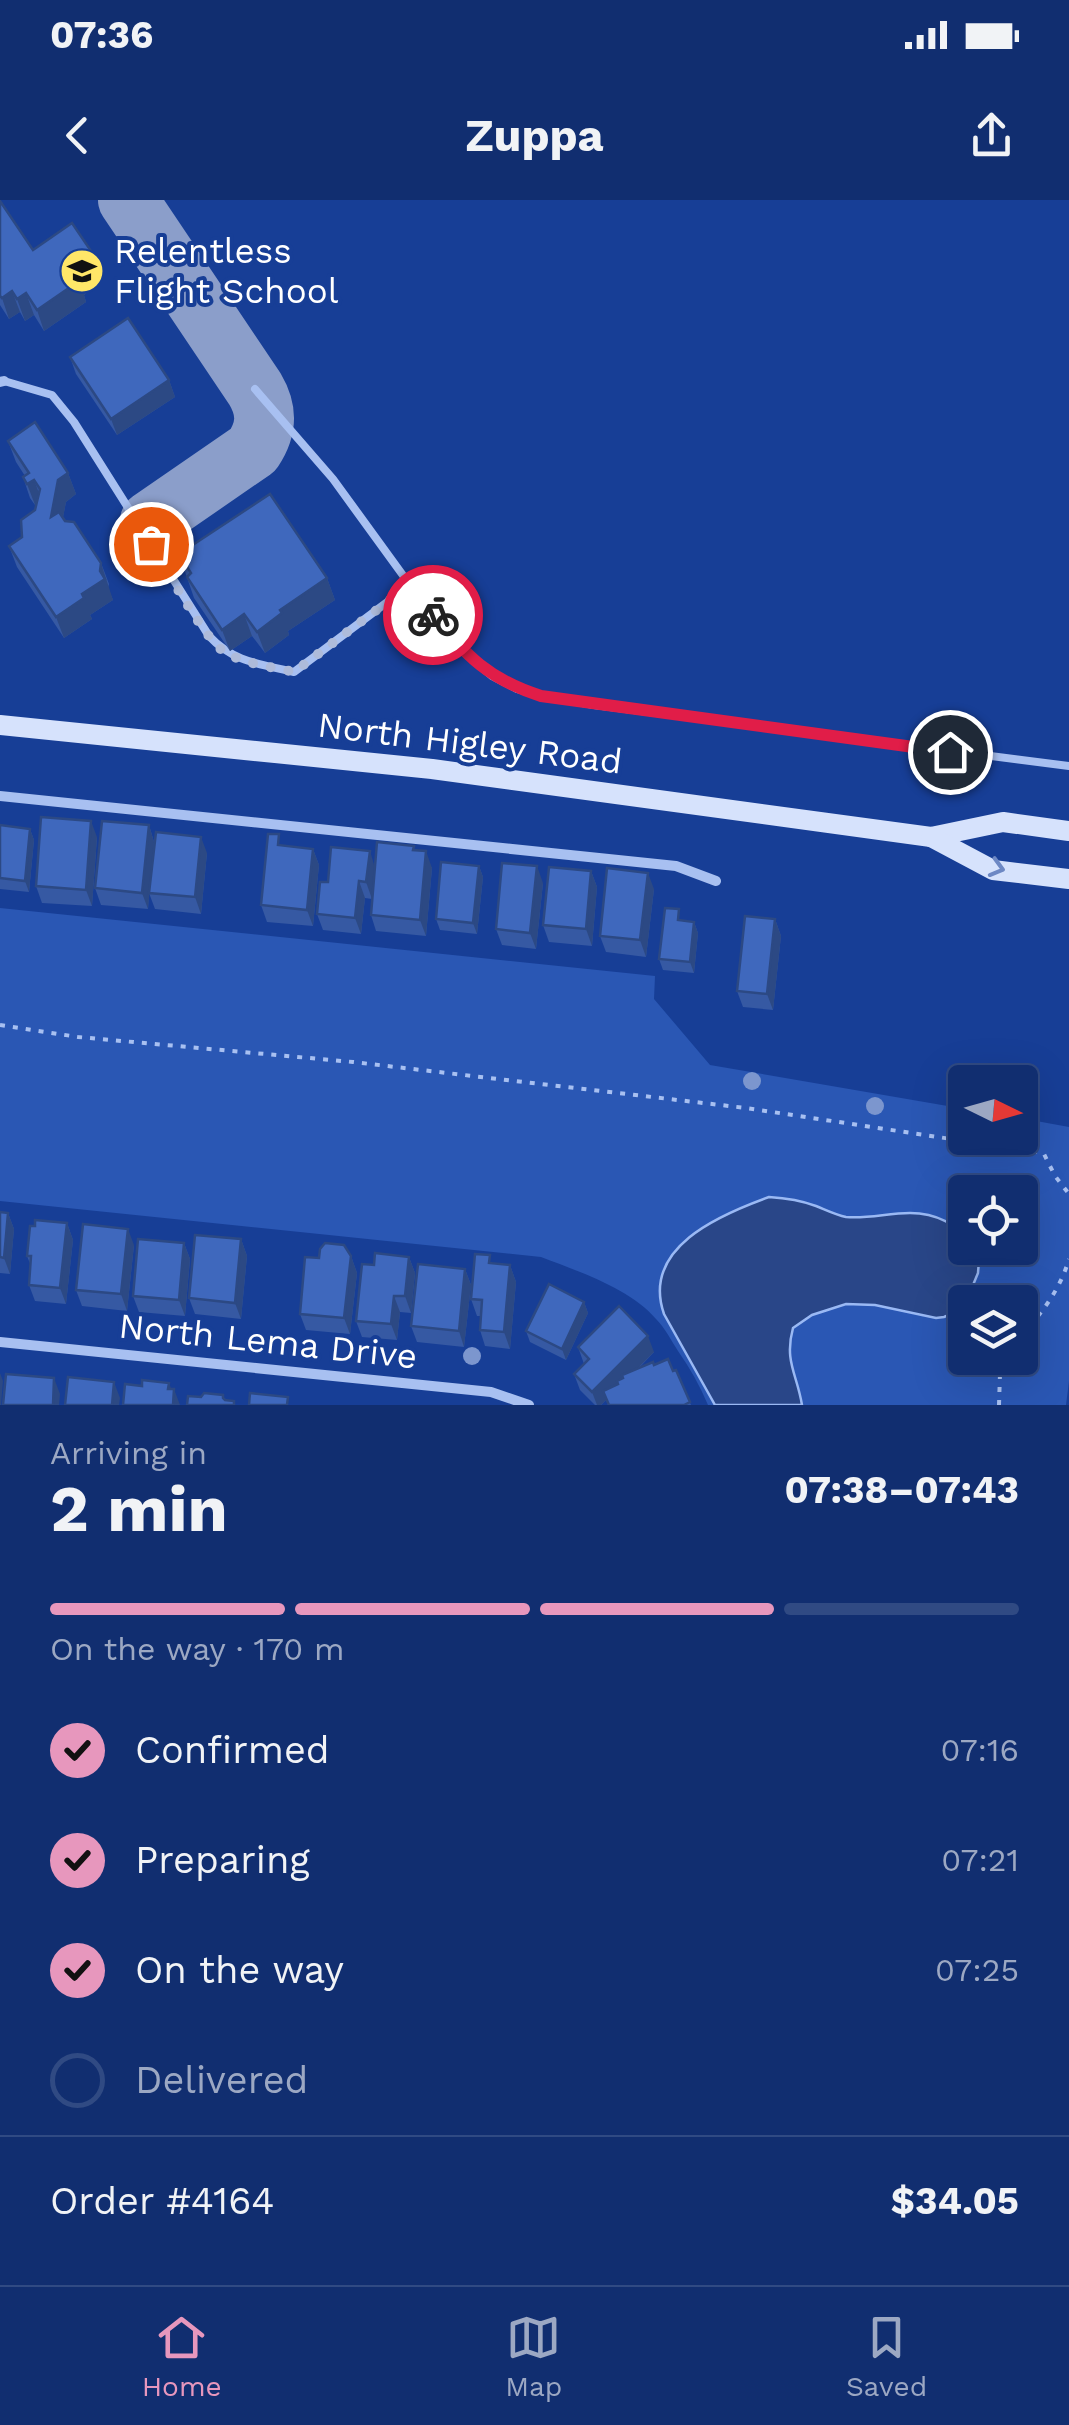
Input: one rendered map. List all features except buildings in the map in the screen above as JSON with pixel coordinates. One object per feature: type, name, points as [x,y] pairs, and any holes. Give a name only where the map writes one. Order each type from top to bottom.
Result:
[{"type":"main road","name":"North Higley Road","points":[[0,725],[432,770],[931,837],[1003,822],[1069,830]]},
{"type":"main road","name":"North Higley Road","points":[[931,837],[993,870],[1069,879]]},
{"type":"street","points":[[0,796],[676,866],[716,881]]},
{"type":"street","name":"North Lema Drive","points":[[0,1342],[481,1390],[529,1405]]},
{"type":"lane","points":[[2,381],[52,395],[74,422],[209,636],[223,652],[294,672],[410,585]]},
{"type":"lane","points":[[255,389],[332,479],[461,650],[492,676],[517,688],[541,696],[1069,766]]},
{"type":"path","points":[[0,1024],[78,1037],[353,1062],[746,1108],[1037,1152],[1044,1154],[1069,1194]]},
{"type":"path","points":[[1038,1315],[1069,1259]]},
{"type":"path","points":[[999,1405],[1000,1375]]},
{"type":"shaded area","points":[[0,908],[655,976],[654,999],[710,1065],[948,1106],[948,1155],[1038,1155],[1038,1121],[1069,1127],[1066,1405],[708,1405],[668,1334],[645,1308],[602,1282],[541,1257],[0,1201]]},
{"type":"shaded area","points":[[769,1197],[804,1202],[846,1217],[910,1213],[937,1217],[948,1223],[948,1265],[979,1265],[978,1273],[973,1285],[948,1285],[948,1315],[944,1317],[846,1304],[812,1315],[793,1328],[791,1359],[802,1405],[715,1405],[664,1314],[660,1291],[664,1270],[674,1253],[689,1238],[728,1214]]},
{"type":"taxiway","points":[[128,200],[255,389],[264,412],[261,435],[253,450],[150,521]]},
{"type":"way so far","points":[[151,544],[209,636],[223,652],[242,659],[294,672],[410,585],[433,615]]},
{"type":"place","name":"Relentless Flight School","points":[[82,271]]},
{"type":"route","points":[[433,615],[461,650],[492,676],[541,696],[950,752]]}]
